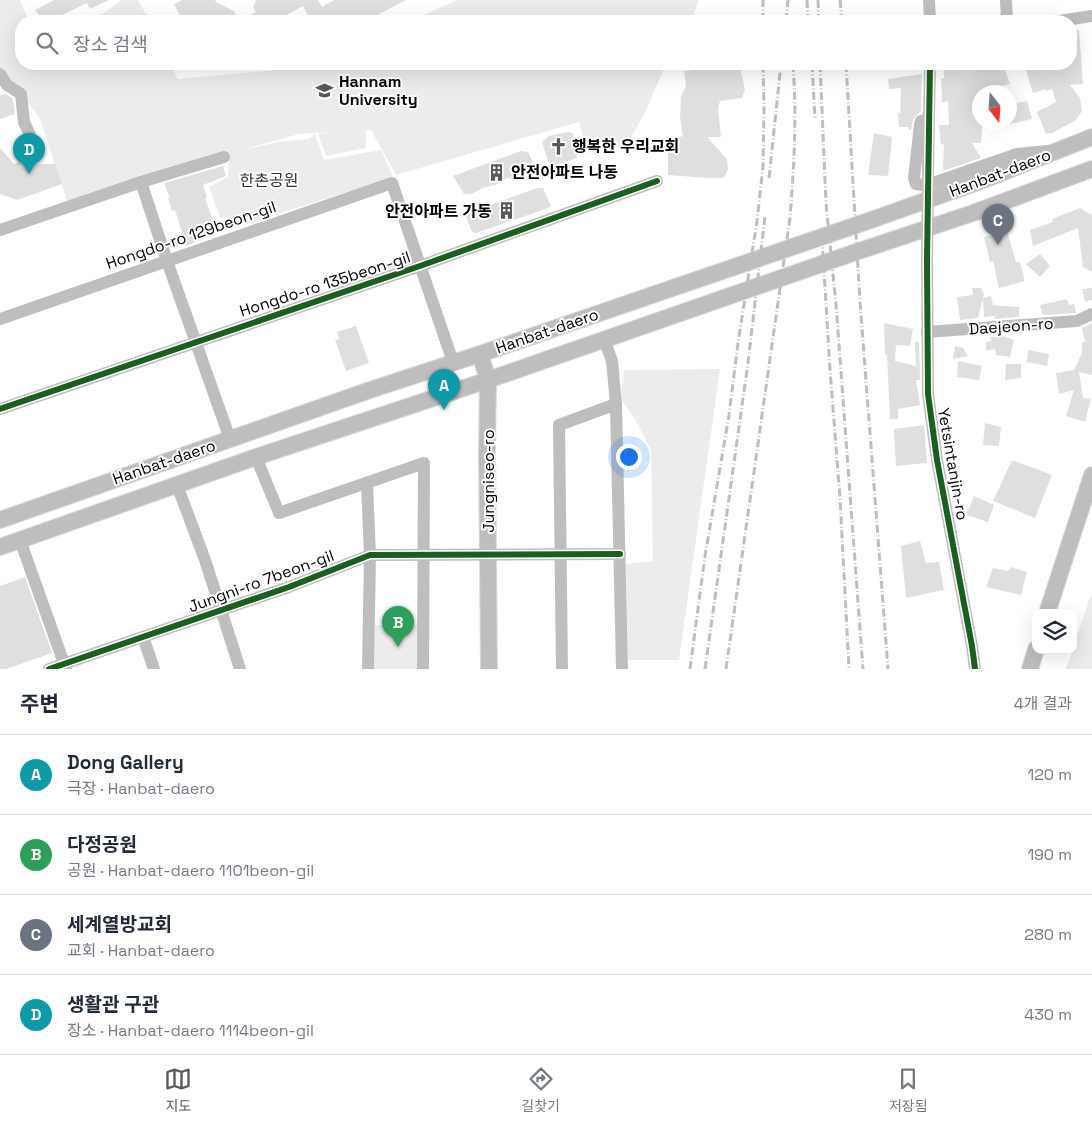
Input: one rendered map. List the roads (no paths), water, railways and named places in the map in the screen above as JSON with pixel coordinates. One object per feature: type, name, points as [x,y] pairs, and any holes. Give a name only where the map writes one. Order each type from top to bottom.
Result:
[{"type":"main road","name":"Hanbat-daero","points":[[0,520],[453,362],[890,214],[982,181],[1092,137]]},
{"type":"main road","name":"Hanbat-daero","points":[[0,547],[256,457],[488,380],[973,213],[1092,169]]},
{"type":"main road","name":"Jungniseo-ro","points":[[480,354],[488,380],[489,669]]},
{"type":"main road","points":[[1048,609],[1092,475]]},
{"type":"main road","points":[[1030,669],[1035,654]]},
{"type":"street","points":[[929,0],[930,15]]},
{"type":"street","points":[[1006,0],[1006,15]]},
{"type":"street","points":[[1077,18],[1092,16]]},
{"type":"street","points":[[930,70],[929,120],[921,121],[914,178],[916,184],[923,185],[936,182],[1017,154],[1061,150]]},
{"type":"street","points":[[0,74],[7,86],[21,94],[24,122],[30,135],[30,156]]},
{"type":"street","name":"Yetsintanjin-ro","points":[[929,120],[928,394],[937,460],[975,669]]},
{"type":"street","points":[[0,230],[141,182],[224,157]]},
{"type":"street","name":"Hongdo-ro 135beon-gil","points":[[0,409],[420,266],[657,181]]},
{"type":"street","points":[[141,182],[166,261],[230,439]]},
{"type":"street","name":"Hongdo-ro 129beon-gil","points":[[0,319],[392,183],[420,266]]},
{"type":"street","points":[[420,266],[453,362]]},
{"type":"street","name":"Daejeon-ro","points":[[927,332],[1077,321],[1092,314]]},
{"type":"street","points":[[604,339],[612,361],[616,404],[622,669]]},
{"type":"street","points":[[562,669],[559,425],[616,404]]},
{"type":"street","points":[[256,457],[279,513],[368,484],[424,463],[423,669]]},
{"type":"street","points":[[368,484],[370,555],[368,669]]},
{"type":"street","points":[[177,485],[240,669]]},
{"type":"street","points":[[20,540],[65,666]]},
{"type":"street","name":"Jungni-ro 7beon-gil","points":[[49,669],[65,666],[289,587],[370,555],[620,554]]},
{"type":"street","points":[[143,637],[154,669]]},
{"type":"railway","points":[[763,0],[763,15]]},
{"type":"railway","points":[[787,15],[788,0]]},
{"type":"railway","points":[[807,0],[808,15]]},
{"type":"railway","points":[[818,0],[819,15]]},
{"type":"railway","points":[[840,0],[841,15]]},
{"type":"railway","points":[[690,669],[705,556],[729,415],[757,221],[763,167],[763,70]]},
{"type":"railway","points":[[769,178],[780,70]]},
{"type":"railway","points":[[726,669],[790,218],[795,104],[793,70]]},
{"type":"railway","points":[[812,70],[815,118]]},
{"type":"railway","points":[[820,70],[826,203],[836,305],[863,669]]},
{"type":"railway","points":[[846,70],[860,302],[888,669]]},
{"type":"railway","points":[[705,669],[748,363],[765,216]]},
{"type":"railway","points":[[822,237],[840,498],[849,669]]},
{"type":"place","name":"Hannam University","points":[[325,90]]},
{"type":"place","name":"행복한 우리교회","points":[[558,146]]},
{"type":"place","name":"안전아파트 나동","points":[[497,172]]},
{"type":"place","name":"생활관 구관","points":[[29,174]]},
{"type":"place","name":"안전아파트 가동","points":[[506,211]]},
{"type":"place","name":"세계열방교회","points":[[998,245]]},
{"type":"place","name":"Dong Gallery","points":[[444,410]]},
{"type":"place","name":"다정공원","points":[[398,647]]},
{"type":"park label","name":"한촌공원","points":[[269,180]]}]
